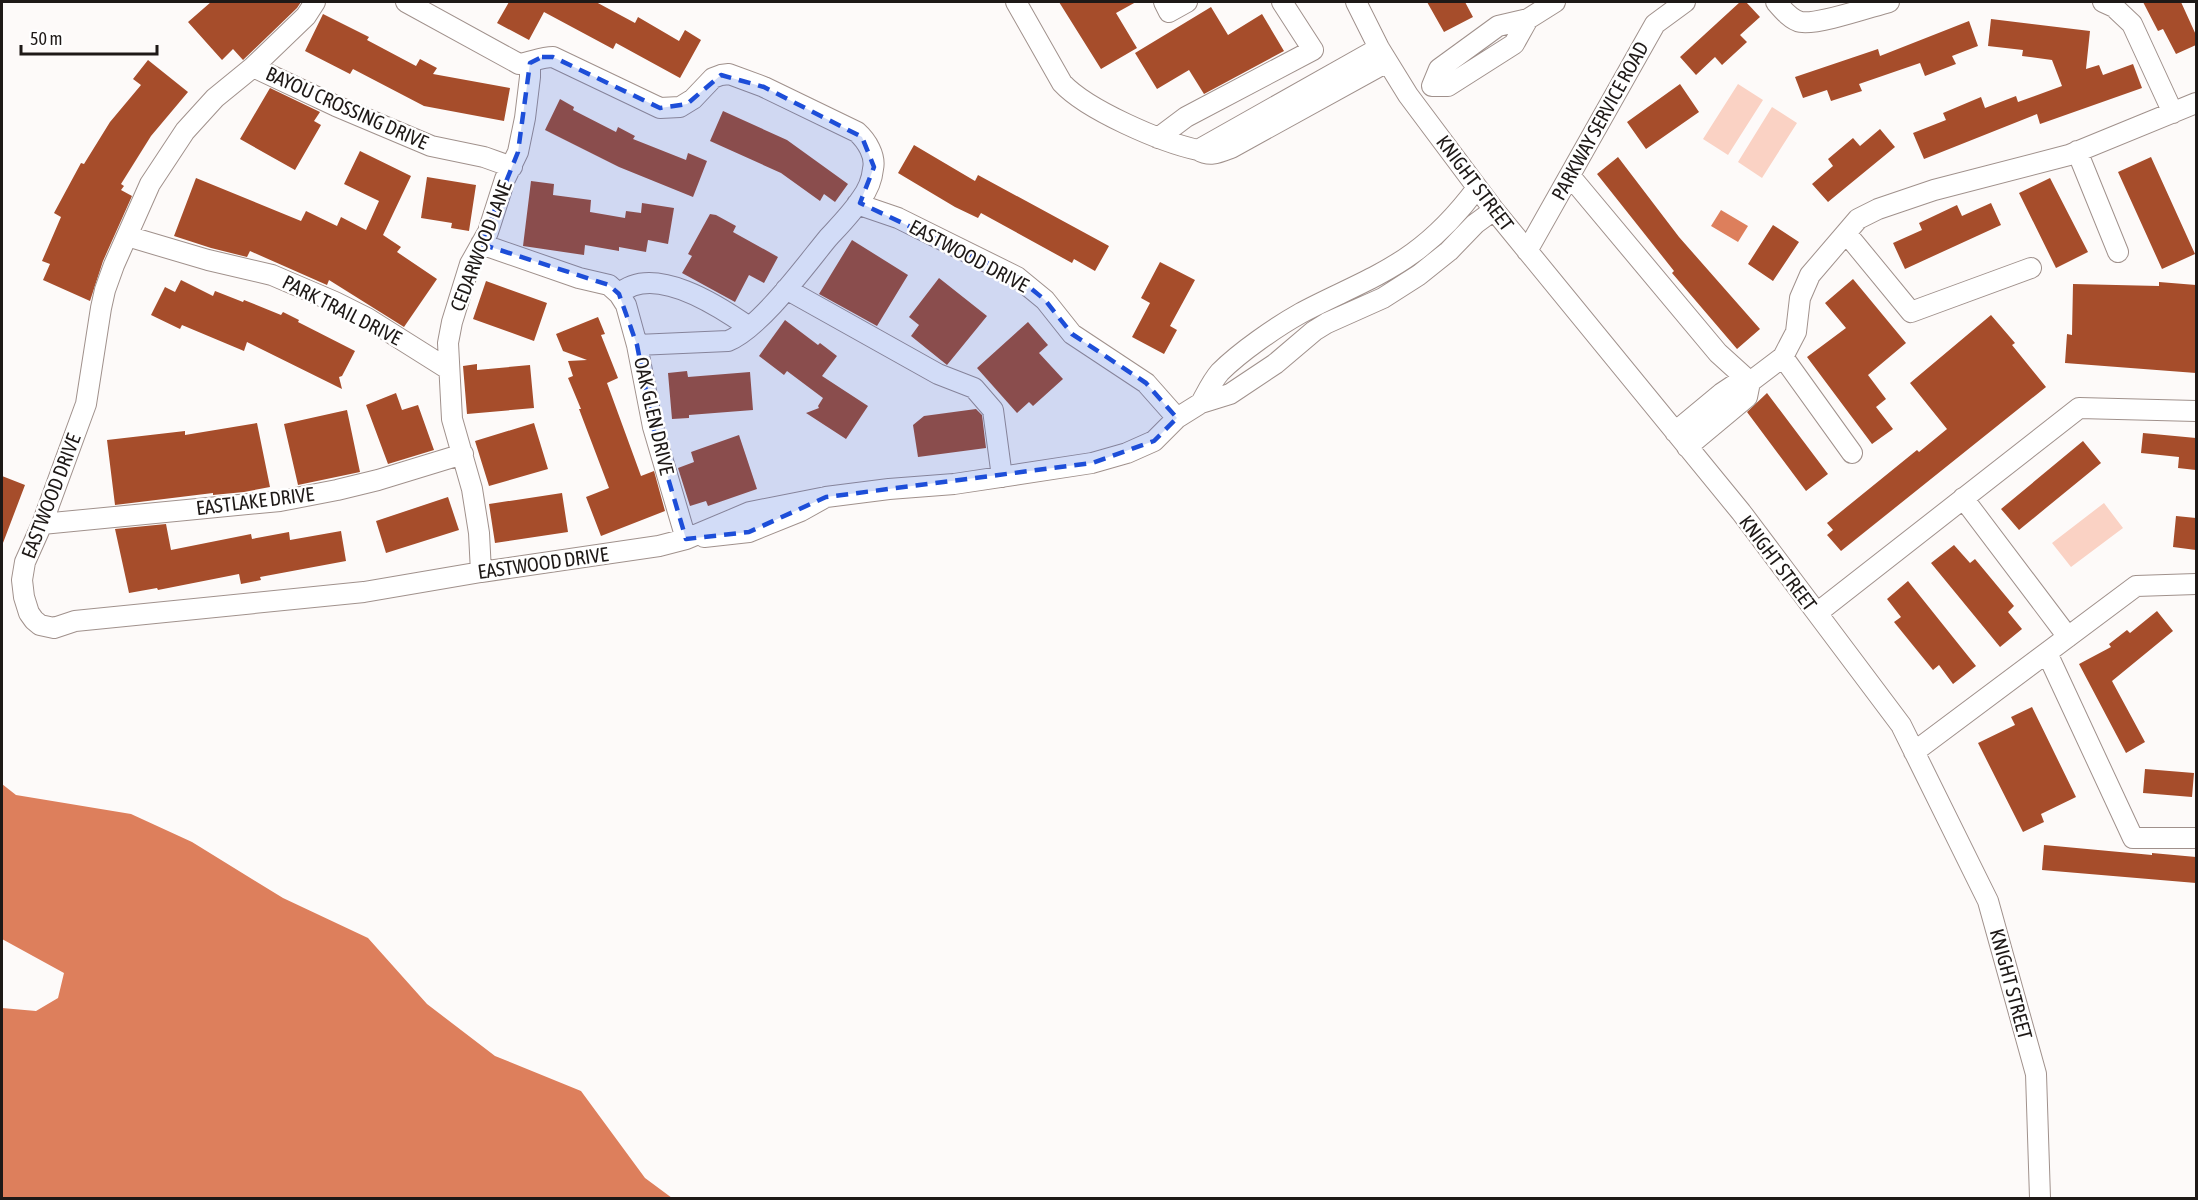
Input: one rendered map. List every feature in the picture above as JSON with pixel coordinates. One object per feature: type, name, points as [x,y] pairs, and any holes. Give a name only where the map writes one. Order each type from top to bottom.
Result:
[{"type":"street","name":"EASTWOOD DRIVE","points":[[315,2],[306,16],[253,67],[215,99],[185,131],[150,184],[127,236],[105,290],[86,404],[26,562],[22,580],[29,613],[34,620],[48,628],[75,621],[364,592],[659,546],[686,539],[749,532],[801,511],[826,497],[1002,477],[1092,463],[1127,453],[1154,441],[1178,418],[1200,403],[1230,394],[1287,356],[1320,327],[1383,298],[1419,275],[1449,251],[1475,224],[1494,210]]},
{"type":"street","points":[[406,2],[519,64],[530,63],[542,57],[553,57],[660,108],[673,109],[687,104],[713,78],[721,75],[739,77],[764,87],[862,137],[872,155],[874,167],[870,181],[857,204],[786,289],[749,327],[737,337],[728,340],[637,345]]},
{"type":"street","points":[[1017,2],[1062,83],[1072,94],[1158,138],[1198,150],[1383,55]]},
{"type":"street","points":[[1164,2],[1170,12],[1187,2]]},
{"type":"street","points":[[1282,2],[1332,83]]},
{"type":"street","name":"KNIGHT STREET","points":[[1356,2],[1383,55],[1412,100],[1477,188],[1741,512],[1901,725],[1988,901],[2036,1074],[2040,1198]]},
{"type":"street","points":[[1412,100],[1432,86],[1439,69],[1498,26],[1528,19],[1555,2]]},
{"type":"street","name":"PARKWAY SERVICE ROAD","points":[[1527,251],[1655,24],[1685,2]]},
{"type":"street","points":[[1776,2],[1799,22],[1814,23],[1889,2]]},
{"type":"street","points":[[2103,2],[2114,7],[2132,24],[2173,113]]},
{"type":"street","points":[[1158,138],[1186,117],[1313,50]]},
{"type":"street","name":"CEDARWOOD LANE","points":[[481,572],[479,533],[463,454],[452,419],[448,344],[452,322],[470,264],[488,232],[505,179],[518,152],[525,118],[530,63]]},
{"type":"street","name":"BAYOU CROSSING DRIVE","points":[[253,67],[336,106],[431,146],[484,157],[512,167]]},
{"type":"street","points":[[1681,440],[1722,393],[1737,383],[1750,382],[1783,357],[1796,332],[1800,298],[1810,275],[1858,219],[1878,209],[1934,190],[2078,151],[2196,103]]},
{"type":"street","points":[[2078,151],[2118,252]]},
{"type":"street","points":[[1570,177],[1718,353],[1750,382]]},
{"type":"street","name":"EASTWOOD DRIVE","points":[[1200,403],[1219,373],[1243,354],[1301,313],[1413,253],[1449,220],[1477,188]]},
{"type":"street","name":"EASTWOOD DRIVE","points":[[857,204],[898,218],[1017,277],[1045,300],[1072,334],[1146,383],[1178,418]]},
{"type":"street","points":[[1846,233],[1911,312],[2031,268]]},
{"type":"street","name":"PARK TRAIL DRIVE","points":[[127,236],[208,260],[272,275],[367,318],[448,369]]},
{"type":"street","points":[[481,244],[579,278],[609,285],[619,294],[625,289],[646,283],[658,283],[688,292],[729,313],[749,327]]},
{"type":"street","points":[[786,289],[938,374],[974,388],[993,410],[1002,477]]},
{"type":"street","name":"OAK GLEN DRIVE","points":[[619,294],[626,305],[637,345],[653,427],[686,539]]},
{"type":"street","points":[[1783,357],[1852,453]]},
{"type":"street","points":[[1816,613],[2079,408],[2196,411]]},
{"type":"street","name":"EASTLAKE DRIVE","points":[[42,524],[280,501],[368,482],[463,454]]},
{"type":"street","points":[[1963,498],[2068,637]]},
{"type":"street","points":[[1914,752],[2136,586],[2196,584]]},
{"type":"street","points":[[2047,653],[2133,838],[2196,838]]},
{"type":"highlighted area","points":[[542,57],[553,57],[660,108],[687,104],[721,75],[764,87],[862,137],[874,167],[860,203],[1017,277],[1045,300],[1072,334],[1146,383],[1177,418],[1154,441],[1092,463],[826,497],[749,532],[686,539],[653,427],[637,345],[619,294],[609,285],[481,244],[518,152],[530,63]]},
{"type":"shaded area","points":[[1738,84],[1763,100],[1728,155],[1703,139]]},
{"type":"shaded area","points":[[1772,107],[1797,123],[1762,178],[1738,162]]},
{"type":"shaded area","points":[[1721,210],[1748,226],[1738,242],[1711,226]]},
{"type":"shaded area","points":[[2104,503],[2123,528],[2071,567],[2052,543]]},
{"type":"shaded area","points":[[2,784],[16,795],[131,814],[192,842],[283,898],[368,938],[427,1004],[495,1056],[581,1091],[645,1178],[672,1198],[2,1198],[2,1008],[36,1011],[58,998],[64,973],[2,939]]},
{"type":"building","points":[[211,2],[301,2],[243,60],[233,49],[222,60],[188,22]]},
{"type":"building","points":[[509,2],[596,2],[635,23],[638,17],[679,41],[685,30],[701,40],[680,78],[616,43],[613,49],[544,12],[529,40],[497,23]]},
{"type":"building","points":[[1059,2],[1136,2],[1116,13],[1137,48],[1101,69]]},
{"type":"building","points":[[1427,2],[1465,2],[1473,17],[1444,32]]},
{"type":"building","points":[[1740,2],[1746,2],[1760,17],[1740,35],[1747,42],[1722,65],[1715,57],[1696,75],[1680,57]]},
{"type":"building","points":[[2143,2],[2181,2],[2196,35],[2196,45],[2176,54],[2163,29],[2158,31]]},
{"type":"building","points":[[1211,7],[1228,35],[1262,14],[1284,51],[1204,94],[1189,70],[1157,89],[1135,53]]},
{"type":"building","points":[[323,14],[369,37],[367,40],[416,66],[420,59],[437,68],[433,74],[510,88],[504,121],[424,106],[353,69],[350,74],[305,51]]},
{"type":"building","points":[[1991,19],[2090,31],[2086,69],[2099,65],[2103,75],[2133,64],[2142,88],[2040,124],[2037,114],[1924,159],[1913,133],[1946,120],[1943,113],[1981,97],[1985,108],[2016,96],[2018,102],[2062,86],[2052,60],[2022,56],[2023,50],[1988,46]]},
{"type":"building","points":[[1969,21],[1978,46],[1952,56],[1956,64],[1925,76],[1920,63],[1859,84],[1862,91],[1831,101],[1827,90],[1803,98],[1795,77],[1878,49],[1880,56]]},
{"type":"building","points":[[148,60],[188,92],[151,136],[121,184],[124,186],[121,190],[132,196],[103,261],[90,301],[43,280],[50,264],[42,261],[61,217],[54,213],[81,163],[84,164],[110,122],[141,85],[133,79]]},
{"type":"building","points":[[1680,84],[1699,112],[1646,149],[1627,122]]},
{"type":"building","points":[[270,88],[320,112],[314,121],[321,125],[295,170],[240,139]]},
{"type":"building","points":[[560,99],[574,107],[573,110],[616,132],[618,127],[635,136],[633,139],[686,160],[688,153],[707,161],[693,197],[619,167],[545,130]]},
{"type":"building","points":[[723,111],[787,140],[848,184],[835,202],[824,194],[820,201],[781,173],[710,141]]},
{"type":"building","points":[[1880,129],[1895,147],[1828,202],[1812,184],[1833,166],[1828,159],[1853,138],[1860,146]]},
{"type":"building","points":[[914,145],[975,181],[978,175],[1109,246],[1095,271],[1074,259],[1072,263],[981,213],[978,218],[955,207],[898,173]]},
{"type":"building","points":[[360,151],[411,176],[383,235],[401,247],[397,252],[437,279],[404,327],[329,280],[327,285],[250,251],[247,257],[174,236],[196,178],[301,221],[306,211],[337,226],[341,217],[366,230],[379,201],[344,184]]},
{"type":"building","points":[[1618,157],[1679,237],[1760,329],[1737,349],[1672,273],[1674,271],[1597,174]]},
{"type":"building","points":[[2151,157],[2195,254],[2162,269],[2118,172]]},
{"type":"building","points":[[427,177],[476,185],[469,231],[451,228],[452,223],[421,218]]},
{"type":"building","points":[[2050,178],[2088,252],[2056,268],[2019,193]]},
{"type":"building","points":[[531,181],[554,184],[553,195],[591,200],[590,212],[625,218],[626,211],[641,213],[642,203],[674,208],[668,244],[648,240],[646,252],[619,247],[619,251],[585,245],[584,255],[523,246]]},
{"type":"building","points":[[1991,203],[2001,225],[1905,269],[1893,243],[1922,230],[1919,223],[1957,205],[1962,216]]},
{"type":"building","points":[[710,214],[736,226],[733,232],[778,257],[764,283],[749,275],[735,302],[682,273],[692,256],[688,254]]},
{"type":"building","points":[[1773,225],[1799,242],[1773,281],[1748,264]]},
{"type":"building","points":[[852,240],[908,275],[877,326],[819,294]]},
{"type":"building","points":[[1160,262],[1195,280],[1170,326],[1177,330],[1164,354],[1132,337],[1150,303],[1141,298]]},
{"type":"building","points":[[939,278],[987,316],[947,365],[911,336],[919,325],[909,317]]},
{"type":"building","points":[[1853,279],[1906,343],[1868,375],[1886,399],[1876,407],[1893,429],[1872,444],[1807,357],[1846,328],[1825,303]]},
{"type":"building","points":[[181,280],[213,296],[215,291],[281,315],[283,312],[355,351],[342,376],[339,377],[342,389],[247,342],[244,351],[182,325],[180,329],[151,315],[165,287],[175,292]]},
{"type":"building","points":[[486,281],[547,303],[534,341],[473,319]]},
{"type":"building","points":[[2159,282],[2196,285],[2196,373],[2065,363],[2067,334],[2072,335],[2073,284],[2159,286]]},
{"type":"building","points":[[1991,315],[2015,343],[2012,345],[2046,387],[1841,551],[1827,535],[1833,530],[1827,523],[1917,450],[1919,452],[1947,429],[1910,383]]},
{"type":"building","points":[[598,317],[605,334],[601,335],[618,378],[607,383],[641,476],[654,471],[665,511],[601,536],[586,497],[609,488],[568,378],[573,376],[568,361],[587,360],[563,351],[556,334]]},
{"type":"building","points":[[785,320],[837,356],[822,376],[868,406],[846,439],[806,413],[819,408],[823,398],[787,371],[784,375],[759,356]]},
{"type":"building","points":[[1028,322],[1048,345],[1039,353],[1063,379],[1033,406],[1029,402],[1017,413],[977,368]]},
{"type":"building","points":[[477,364],[477,370],[530,365],[534,408],[467,414],[463,366]]},
{"type":"building","points":[[687,371],[688,377],[750,372],[753,410],[689,415],[689,418],[672,419],[668,373]]},
{"type":"building","points":[[396,393],[402,410],[418,405],[434,450],[388,464],[366,405]]},
{"type":"building","points":[[1767,393],[1828,474],[1806,491],[1747,412]]},
{"type":"building","points":[[976,409],[982,415],[986,448],[918,457],[913,425],[924,416]]},
{"type":"building","points":[[347,410],[360,472],[298,485],[284,424]]},
{"type":"building","points":[[257,423],[270,487],[244,492],[213,495],[213,493],[115,505],[107,440],[185,431],[185,435]]},
{"type":"building","points":[[534,423],[548,469],[489,486],[475,441]]},
{"type":"building","points":[[2143,433],[2196,438],[2196,470],[2178,468],[2179,457],[2141,453]]},
{"type":"building","points":[[739,435],[757,489],[708,506],[706,501],[690,506],[678,468],[694,462],[691,452]]},
{"type":"building","points":[[2083,441],[2101,463],[2019,530],[2001,509]]},
{"type":"building","points":[[2,476],[25,485],[3,543],[2,543]]},
{"type":"building","points":[[562,493],[568,532],[495,543],[489,504]]},
{"type":"building","points":[[448,497],[459,530],[386,553],[376,521]]},
{"type":"building","points":[[2176,516],[2196,518],[2196,550],[2173,547]]},
{"type":"building","points":[[166,524],[171,550],[251,534],[252,539],[289,532],[290,540],[341,531],[346,561],[260,577],[261,580],[241,584],[239,574],[158,590],[157,588],[129,593],[115,529]]},
{"type":"building","points":[[1954,545],[1970,563],[1975,559],[2014,606],[2008,612],[2022,629],[2000,647],[1931,563]]},
{"type":"building","points":[[1908,581],[1976,666],[1953,684],[1939,665],[1933,670],[1894,622],[1901,617],[1887,599]]},
{"type":"building","points":[[2157,611],[2173,631],[2112,681],[2145,742],[2126,753],[2079,664],[2111,647],[2109,644],[2127,630],[2130,633]]},
{"type":"building","points":[[2032,707],[2076,797],[2041,814],[2044,822],[2023,832],[1978,743],[2015,725],[2011,717]]},
{"type":"building","points":[[2145,769],[2194,773],[2192,797],[2143,793]]},
{"type":"building","points":[[2044,845],[2196,857],[2196,883],[2042,870]]}]
